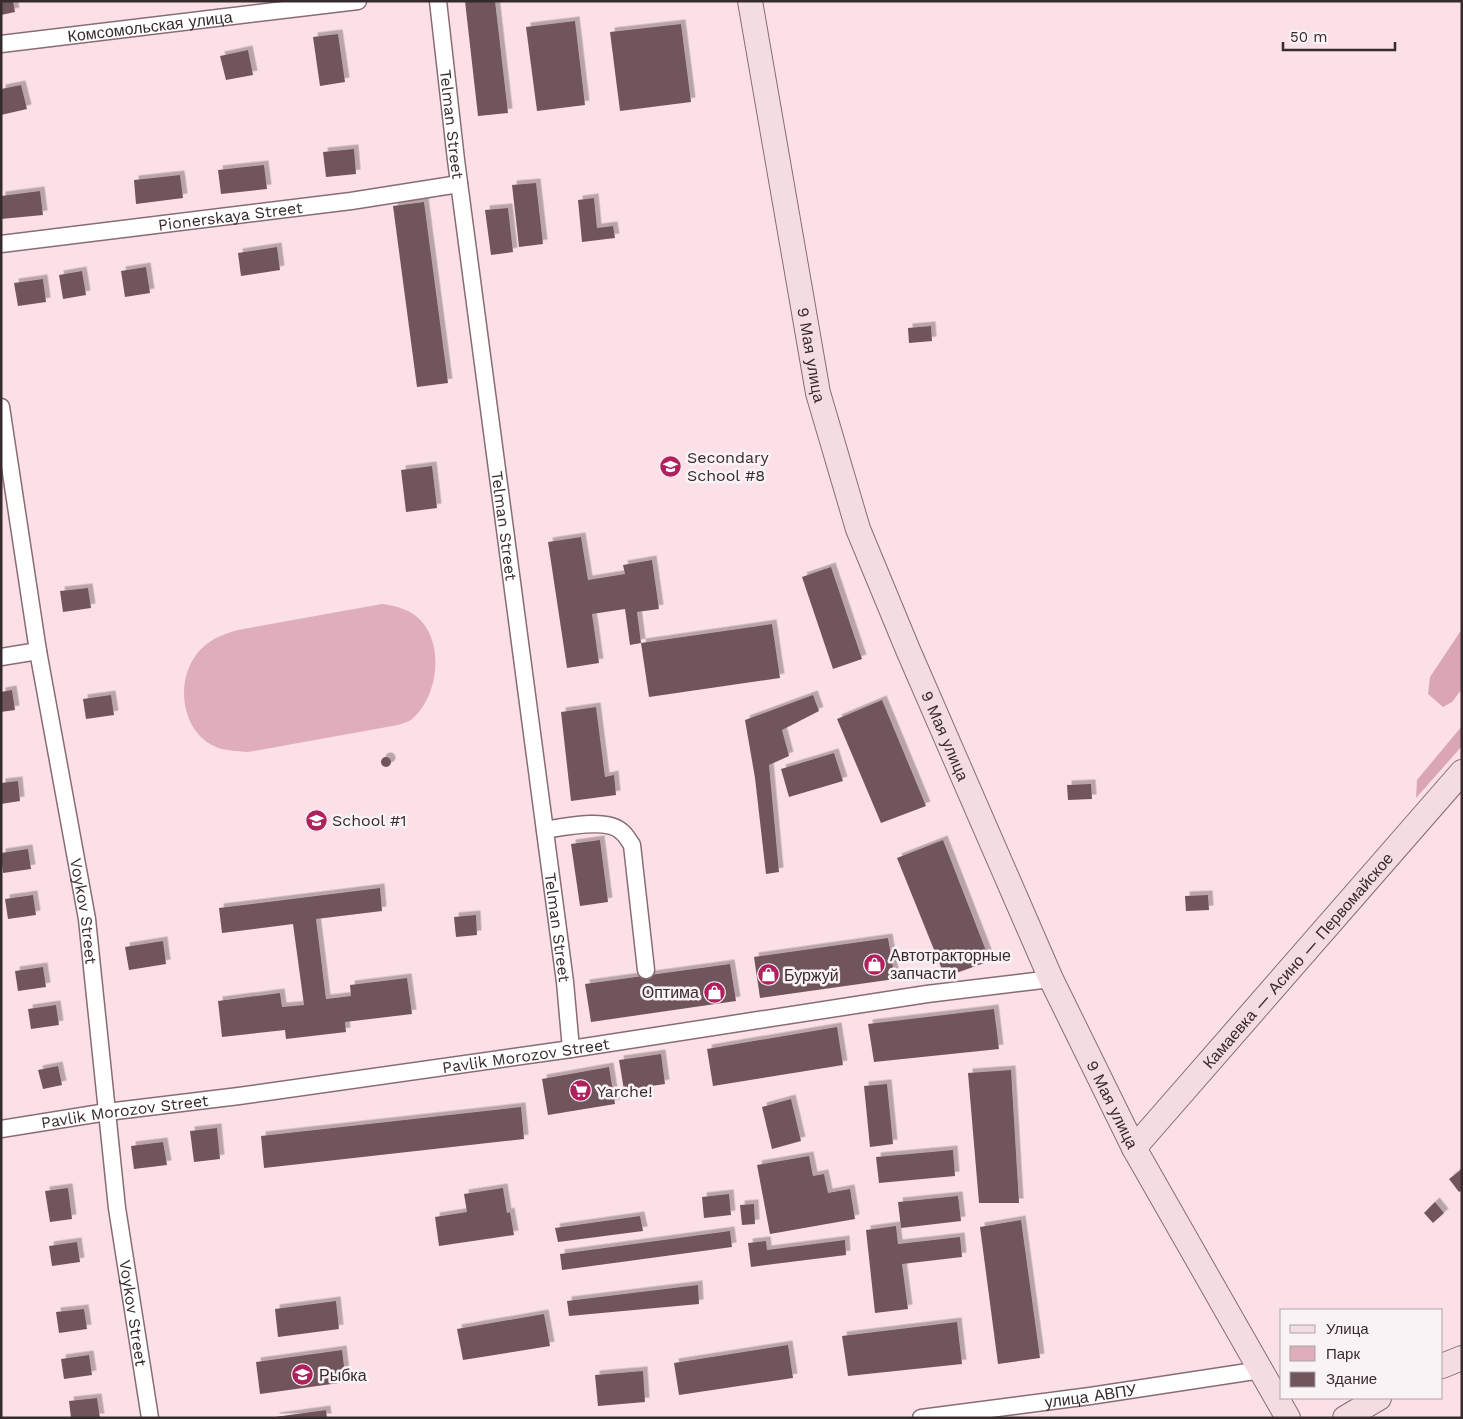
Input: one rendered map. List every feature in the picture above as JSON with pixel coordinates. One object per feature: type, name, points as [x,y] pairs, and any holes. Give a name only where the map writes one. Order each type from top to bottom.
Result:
[{"type":"main road","name":"9 Мая улица","points":[[750,1],[818,393],[858,529],[908,650],[1051,978],[1134,1148],[1288,1418]]},
{"type":"main road","name":"Камаевка — Асино — Первомайское","points":[[1134,1148],[1462,772]]},
{"type":"main road","points":[[1443,1366],[1462,1358]]},
{"type":"main road","points":[[1345,1418],[1377,1399]]},
{"type":"street","name":"Комсомольская улица","points":[[1,44],[358,1]]},
{"type":"street","name":"Telman Street","points":[[438,1],[459,184],[565,982],[571,1049]]},
{"type":"street","name":"Pionerskaya Street","points":[[1,244],[352,201],[459,184]]},
{"type":"street","name":"Voykov Street","points":[[1,407],[38,651],[87,920],[118,1208],[150,1418]]},
{"type":"street","points":[[1,656],[38,651]]},
{"type":"street","points":[[545,830],[574,824],[602,824],[622,830],[632,845],[646,970]]},
{"type":"street","name":"Pavlik Morozov Street","points":[[1,1129],[107,1112],[239,1096],[571,1049],[927,994],[1051,978]]},
{"type":"street","name":"улица АВПУ","points":[[921,1418],[1090,1396],[1261,1370]]},
{"type":"green space","points":[[382,604],[399,607],[419,619],[430,634],[434,646],[435,673],[432,686],[421,710],[411,720],[398,725],[248,752],[218,748],[203,739],[195,729],[185,705],[185,679],[189,666],[196,655],[209,642],[238,630]]},
{"type":"shaded area","points":[[1462,629],[1462,689],[1452,702],[1443,707],[1428,694],[1430,677]]},
{"type":"shaded area","points":[[1462,726],[1462,746],[1416,798],[1417,780]]},
{"type":"building","points":[[1,1],[13,1],[15,12],[1,15]]},
{"type":"building","points":[[465,1],[495,1],[508,113],[478,116]]},
{"type":"building","points":[[575,21],[585,105],[537,111],[526,27]]},
{"type":"building","points":[[681,24],[691,102],[620,111],[610,32]]},
{"type":"building","points":[[338,34],[345,82],[320,86],[313,37]]},
{"type":"building","points":[[248,50],[253,75],[226,80],[220,56]]},
{"type":"building","points":[[21,85],[27,109],[1,115],[1,89]]},
{"type":"building","points":[[354,149],[356,174],[326,177],[323,152]]},
{"type":"building","points":[[264,165],[267,189],[221,194],[218,170]]},
{"type":"building","points":[[180,175],[183,198],[136,204],[134,180]]},
{"type":"building","points":[[536,183],[543,244],[519,247],[512,185]]},
{"type":"building","points":[[40,191],[43,215],[1,219],[1,196]]},
{"type":"building","points":[[594,198],[597,228],[613,226],[615,238],[582,242],[578,200]]},
{"type":"building","points":[[424,202],[448,383],[417,387],[393,206]]},
{"type":"building","points":[[508,208],[513,252],[491,255],[485,210]]},
{"type":"building","points":[[277,247],[280,270],[241,276],[238,253]]},
{"type":"building","points":[[146,267],[150,293],[125,297],[121,271]]},
{"type":"building","points":[[82,271],[86,295],[63,299],[59,275]]},
{"type":"building","points":[[43,279],[46,302],[18,306],[14,283]]},
{"type":"building","points":[[931,326],[932,341],[909,343],[908,328]]},
{"type":"building","points":[[432,466],[437,508],[406,512],[401,470]]},
{"type":"building","points":[[581,537],[588,580],[625,574],[623,565],[652,560],[659,609],[637,612],[641,643],[630,645],[625,609],[592,614],[599,663],[567,668],[548,542]]},
{"type":"building","points":[[831,567],[862,659],[833,669],[802,577]]},
{"type":"building","points":[[88,588],[91,608],[63,612],[60,591]]},
{"type":"building","points":[[772,624],[780,678],[649,697],[641,643]]},
{"type":"building","points":[[12,690],[15,710],[1,712],[1,692]]},
{"type":"building","points":[[111,695],[114,715],[86,719],[83,699]]},
{"type":"building","points":[[813,695],[819,711],[782,730],[789,756],[769,765],[779,872],[766,874],[755,778],[745,720]]},
{"type":"building","points":[[882,700],[926,806],[881,823],[837,719]]},
{"type":"building","points":[[596,707],[605,777],[614,775],[616,795],[571,801],[561,712]]},
{"type":"building","points":[[834,753],[843,781],[789,797],[781,769]]},
{"type":"building","points":[[386,757],[391,762],[386,767],[381,762]]},
{"type":"building","points":[[18,781],[20,801],[1,804],[1,783]]},
{"type":"building","points":[[1091,784],[1092,799],[1068,800],[1067,785]]},
{"type":"building","points":[[600,840],[608,902],[580,906],[571,844]]},
{"type":"building","points":[[943,840],[990,961],[945,977],[897,858]]},
{"type":"building","points":[[28,849],[31,869],[3,873],[1,853]]},
{"type":"building","points":[[380,888],[382,911],[316,919],[326,999],[351,996],[350,985],[407,978],[412,1014],[345,1022],[346,1032],[286,1039],[285,1030],[222,1037],[218,1001],[280,993],[282,1007],[304,1005],[293,924],[222,933],[219,908]]},
{"type":"building","points":[[33,895],[36,915],[8,919],[5,899]]},
{"type":"building","points":[[1208,895],[1209,910],[1186,911],[1185,896]]},
{"type":"building","points":[[476,915],[477,935],[456,937],[454,917]]},
{"type":"building","points":[[888,938],[895,979],[760,998],[754,957]]},
{"type":"building","points":[[163,941],[166,964],[129,970],[125,947]]},
{"type":"building","points":[[730,964],[736,1001],[591,1022],[585,984]]},
{"type":"building","points":[[43,967],[46,987],[18,991],[15,971]]},
{"type":"building","points":[[56,1005],[59,1025],[31,1029],[28,1009]]},
{"type":"building","points":[[994,1009],[999,1049],[874,1062],[868,1024]]},
{"type":"building","points":[[837,1027],[843,1065],[713,1086],[707,1049]]},
{"type":"building","points":[[661,1054],[665,1084],[624,1090],[619,1060]]},
{"type":"building","points":[[58,1066],[62,1085],[43,1089],[38,1070]]},
{"type":"building","points":[[609,1067],[615,1104],[548,1115],[542,1079]]},
{"type":"building","points":[[1011,1070],[1019,1203],[979,1203],[968,1073]]},
{"type":"building","points":[[887,1084],[893,1144],[870,1147],[864,1086]]},
{"type":"building","points":[[791,1099],[801,1141],[772,1149],[762,1107]]},
{"type":"building","points":[[521,1107],[524,1139],[264,1168],[261,1136]]},
{"type":"building","points":[[217,1128],[220,1159],[194,1162],[190,1131]]},
{"type":"building","points":[[163,1142],[167,1165],[134,1169],[131,1146]]},
{"type":"building","points":[[953,1150],[955,1176],[879,1183],[876,1157]]},
{"type":"building","points":[[809,1156],[813,1176],[824,1174],[828,1193],[850,1189],[855,1219],[770,1234],[757,1165]]},
{"type":"building","points":[[1462,1169],[1462,1190],[1459,1192],[1449,1179]]},
{"type":"building","points":[[68,1188],[72,1219],[50,1222],[45,1191]]},
{"type":"building","points":[[503,1188],[507,1213],[510,1212],[514,1235],[439,1246],[435,1217],[467,1212],[464,1194]]},
{"type":"building","points":[[729,1194],[731,1215],[704,1218],[702,1197]]},
{"type":"building","points":[[958,1196],[961,1221],[901,1228],[898,1202]]},
{"type":"building","points":[[1435,1202],[1444,1213],[1433,1223],[1424,1213]]},
{"type":"building","points":[[754,1204],[755,1224],[742,1225],[740,1205]]},
{"type":"building","points":[[640,1216],[643,1231],[558,1242],[555,1228]]},
{"type":"building","points":[[1021,1220],[1040,1358],[998,1364],[980,1227]]},
{"type":"building","points":[[896,1226],[898,1244],[960,1237],[962,1257],[902,1264],[908,1309],[875,1313],[866,1230]]},
{"type":"building","points":[[730,1231],[732,1247],[562,1270],[560,1254]]},
{"type":"building","points":[[845,1240],[846,1255],[751,1267],[748,1243],[766,1241],[767,1250]]},
{"type":"building","points":[[77,1242],[80,1262],[52,1266],[49,1246]]},
{"type":"building","points":[[698,1285],[699,1304],[569,1316],[567,1301]]},
{"type":"building","points":[[336,1301],[339,1329],[278,1337],[275,1309]]},
{"type":"building","points":[[84,1309],[87,1329],[59,1333],[56,1312]]},
{"type":"building","points":[[544,1314],[550,1346],[463,1360],[457,1329]]},
{"type":"building","points":[[957,1322],[962,1364],[848,1376],[842,1336]]},
{"type":"building","points":[[788,1345],[793,1378],[679,1395],[674,1363]]},
{"type":"building","points":[[342,1350],[346,1382],[260,1394],[256,1362]]},
{"type":"building","points":[[89,1355],[92,1375],[64,1379],[61,1359]]},
{"type":"building","points":[[643,1371],[645,1402],[598,1406],[595,1375]]},
{"type":"building","points":[[97,1398],[100,1418],[71,1418],[69,1401]]},
{"type":"building","points":[[326,1410],[327,1418],[275,1418],[275,1417]]},
{"type":"place","name":"Secondary School #8","points":[[671,466]]},
{"type":"place","name":"School #1","points":[[316,820]]},
{"type":"place","name":"Автотракторные запчасти","points":[[874,964]]},
{"type":"place","name":"Буржуй","points":[[768,975]]},
{"type":"place","name":"Оптима","points":[[715,992]]},
{"type":"place","name":"Yarche!","points":[[581,1091]]},
{"type":"place","name":"Рыбка","points":[[303,1375]]}]
